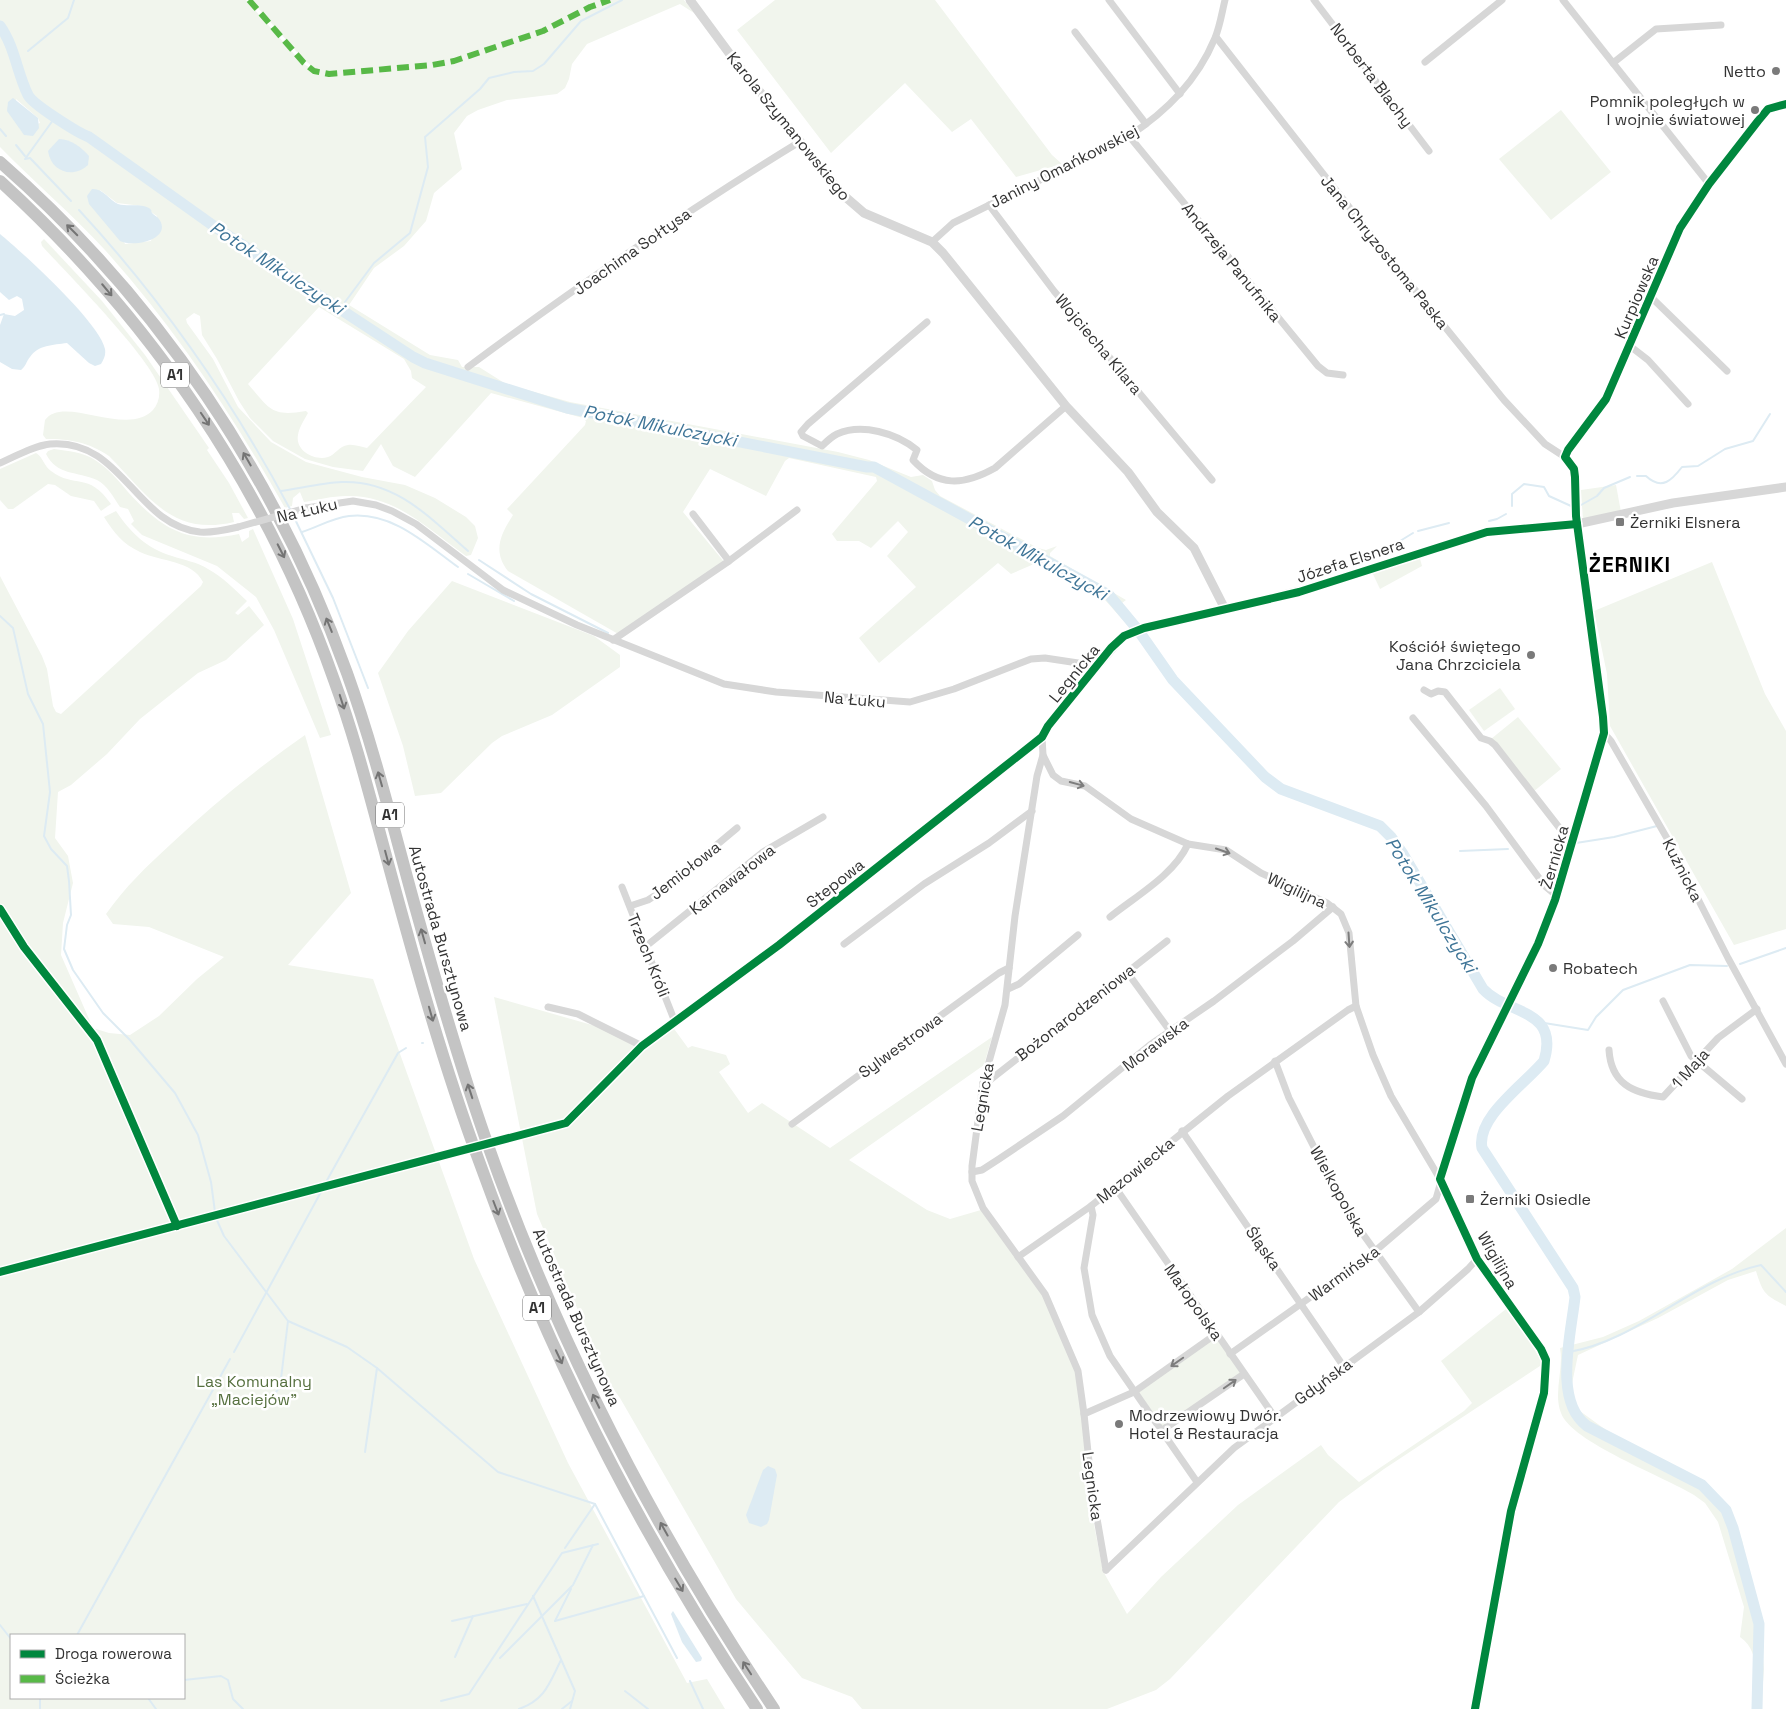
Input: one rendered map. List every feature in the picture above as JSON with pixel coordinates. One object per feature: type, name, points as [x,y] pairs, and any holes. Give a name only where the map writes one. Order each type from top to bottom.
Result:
[{"type":"highway","points":[[0,153],[28,186]]},
{"type":"highway","name":"Autostrada Bursztynowa","points":[[0,162],[28,186],[112,273],[172,347],[244,453],[298,555],[335,641],[352,687],[442,1001],[485,1137],[541,1281],[618,1444],[696,1585],[774,1709]]},
{"type":"highway","name":"Autostrada Bursztynowa","points":[[0,181],[75,253],[152,344],[187,391],[232,462],[286,563],[322,646],[344,710],[431,1015],[479,1162],[532,1295],[605,1451],[682,1591],[757,1709]]},
{"type":"street","name":"Karola Szymanowskiego","points":[[690,0],[732,57],[801,141],[833,184],[856,208],[932,242],[1066,406],[1128,472],[1157,512],[1194,548],[1225,609]]},
{"type":"street","points":[[1109,0],[1180,94]]},
{"type":"street","name":"Janiny Omańkowskiej","points":[[932,242],[953,223],[1129,136],[1146,124],[1180,94],[1200,68],[1216,36],[1225,0]]},
{"type":"street","name":"Norberta Blachy","points":[[1314,0],[1429,151]]},
{"type":"street","points":[[1425,62],[1502,0]]},
{"type":"street","points":[[1563,0],[1709,184]]},
{"type":"street","points":[[1613,64],[1656,29],[1720,25]]},
{"type":"street","points":[[1074,32],[1146,124]]},
{"type":"street","name":"Jana Chryzostoma Paska","points":[[1216,36],[1378,244],[1504,400],[1544,444],[1565,457]]},
{"type":"street","name":"Kurpiowska","points":[[1565,457],[1568,450],[1606,399],[1680,228],[1709,184],[1768,109],[1786,104]]},
{"type":"street","name":"Andrzeja Panufnika","points":[[1129,136],[1318,366],[1327,372],[1344,375]]},
{"type":"street","name":"Joachima Sołtysa","points":[[468,367],[548,308],[700,204],[801,141]]},
{"type":"street","name":"Wojciecha Kilara","points":[[989,205],[1054,291],[1212,480]]},
{"type":"street","name":"Kurpiowska","points":[[1651,296],[1727,371]]},
{"type":"street","points":[[927,322],[808,424],[801,432],[803,436],[822,446],[835,435],[846,431],[879,430],[917,450],[913,460],[928,474],[946,481],[959,481],[985,474],[995,468],[1066,406]]},
{"type":"street","name":"Kurpiowska","points":[[1630,346],[1648,360],[1688,404]]},
{"type":"street","name":"Na Łuku","points":[[0,463],[41,446],[59,444],[78,447],[106,461],[150,507],[174,524],[191,530],[211,532],[238,527],[306,508],[353,501],[376,505],[416,524],[503,590],[613,640],[724,684],[776,692],[910,702],[933,696],[1030,658],[1045,658],[1098,666]]},
{"type":"street","points":[[1565,457],[1574,469],[1577,524]]},
{"type":"street","name":"Józefa Elsnera","points":[[1132,632],[1312,588],[1487,532],[1577,524],[1673,503],[1786,487]]},
{"type":"street","points":[[613,640],[728,561],[797,510]]},
{"type":"street","points":[[693,514],[728,561]]},
{"type":"street","name":"Żernicka","points":[[1440,1179],[1466,1093],[1503,1012],[1538,944],[1557,896],[1604,733],[1577,524]]},
{"type":"street","name":"Legnicka","points":[[1106,1570],[1092,1490],[1078,1371],[1049,1302],[983,1208],[974,1189],[972,1172],[983,1083],[1008,989],[1009,968],[1037,776],[1043,755],[1042,737],[1048,726],[1111,648],[1124,636],[1132,632]]},
{"type":"street","points":[[1424,690],[1431,694],[1438,690],[1445,692],[1481,738],[1490,741],[1495,746],[1572,844]]},
{"type":"street","name":"Żernicka","points":[[1413,718],[1486,806],[1545,886],[1557,896]]},
{"type":"street","name":"Kuźnicka","points":[[1604,733],[1611,741],[1668,840],[1723,949],[1786,1064]]},
{"type":"street","name":"Stepowa","points":[[548,1007],[578,1014],[642,1046],[778,945],[1042,737]]},
{"type":"street","name":"Wigilijna","points":[[1043,755],[1054,775],[1061,781],[1084,786],[1131,819],[1188,844],[1226,850],[1261,873],[1302,890],[1333,907],[1341,914],[1349,932],[1356,1006],[1373,1054],[1391,1096],[1440,1179],[1477,1259],[1541,1348]]},
{"type":"street","points":[[844,944],[924,884],[989,844],[1032,811]]},
{"type":"street","name":"Karnawałowa","points":[[645,947],[763,852],[823,817]]},
{"type":"street","name":"Jemiołowa","points":[[630,906],[648,900],[659,893],[736,828]]},
{"type":"street","points":[[1110,917],[1171,868],[1183,854],[1188,844]]},
{"type":"street","name":"Trzech Króli","points":[[622,887],[675,1022]]},
{"type":"street","name":"Morawska","points":[[972,1172],[982,1170],[1063,1116],[1170,1031],[1293,941],[1333,907]]},
{"type":"street","points":[[1008,989],[1019,984],[1078,936]]},
{"type":"street","name":"Bożonarodzeniowa","points":[[983,1083],[990,1080],[1167,941]]},
{"type":"street","name":"Sylwestrowa","points":[[792,1124],[999,973],[1009,968]]},
{"type":"street","points":[[1127,972],[1170,1031]]},
{"type":"street","points":[[1663,1001],[1692,1056],[1742,1099]]},
{"type":"street","name":"Mazowiecka","points":[[1197,1482],[1110,1356],[1092,1315],[1084,1268],[1092,1215],[1090,1206],[1182,1131],[1275,1061],[1356,1006]]},
{"type":"street","name":"1 Maja","points":[[1609,1050],[1610,1064],[1614,1073],[1622,1082],[1652,1095],[1663,1097],[1730,1027],[1757,1009]]},
{"type":"street","name":"Wielkopolska","points":[[1275,1061],[1288,1098],[1347,1212],[1419,1312]]},
{"type":"street","name":"Śląska","points":[[1182,1131],[1344,1366]]},
{"type":"street","name":"Warmińska","points":[[1230,1354],[1374,1252],[1436,1199],[1440,1190],[1440,1179]]},
{"type":"street","name":"Małopolska","points":[[1115,1187],[1274,1416]]},
{"type":"street","points":[[1018,1257],[1090,1206]]},
{"type":"street","name":"Gdyńska","points":[[1106,1570],[1197,1482],[1274,1416],[1419,1312],[1477,1259]]},
{"type":"street","points":[[1084,1414],[1134,1392],[1216,1334]]},
{"type":"street","points":[[1161,1431],[1244,1374]]},
{"type":"green space","points":[[0,0],[246,0],[302,63],[319,73],[319,71],[304,60],[251,0],[684,0],[694,13],[680,4],[587,44],[572,64],[565,88],[557,94],[507,100],[467,116],[454,133],[462,169],[434,193],[426,221],[404,246],[374,268],[349,305],[430,355],[458,360],[462,367],[479,367],[506,384],[570,402],[838,452],[869,460],[911,477],[923,475],[932,481],[935,490],[940,496],[1038,548],[1046,550],[1057,546],[1050,553],[1050,556],[1126,600],[1122,603],[1140,625],[1130,628],[1105,600],[1039,564],[1034,564],[1011,574],[998,563],[879,663],[859,638],[916,587],[887,556],[908,532],[898,521],[871,548],[859,541],[837,541],[832,534],[877,481],[876,477],[789,458],[785,461],[766,496],[710,469],[683,512],[725,563],[620,635],[508,571],[500,556],[499,550],[502,536],[513,515],[507,509],[585,425],[586,421],[583,418],[491,393],[415,477],[393,466],[381,444],[363,471],[333,467],[305,459],[273,441],[250,418],[202,335],[200,316],[194,313],[186,319],[187,323],[213,359],[238,407],[271,442],[306,462],[362,477],[405,485],[435,498],[466,517],[475,526],[478,538],[471,555],[466,556],[425,525],[396,507],[364,497],[341,496],[304,502],[300,492],[293,498],[292,506],[285,508],[224,407],[156,311],[105,250],[0,147]],"holes":[[[16,99],[38,118],[40,123],[20,130]],[[100,190],[117,203],[142,206],[157,216],[151,241],[125,244]],[[319,307],[404,359],[411,371],[412,378],[426,387],[367,448],[348,445],[328,457],[317,458],[307,454],[298,441],[298,435],[308,413],[306,411],[294,413],[278,412],[261,400],[248,384]]]},
{"type":"green space","points":[[775,0],[935,0],[1052,155],[1062,164],[1016,177],[971,119],[952,132],[905,83],[831,153],[737,30]]},
{"type":"green space","points":[[1561,110],[1611,172],[1551,220],[1499,159]]},
{"type":"green space","points":[[44,239],[102,301],[145,355],[209,448],[207,450],[229,483],[248,518],[244,519],[239,513],[232,513],[234,522],[212,525],[193,524],[177,518],[149,498],[109,456],[101,451],[86,444],[46,439],[43,435],[45,420],[54,413],[66,411],[128,420],[142,417],[155,408],[159,392],[154,376],[143,359],[108,317],[42,246],[41,242]]},
{"type":"green space","points":[[54,449],[70,451],[90,457],[100,463],[109,470],[152,516],[177,531],[204,537],[239,534],[242,542],[249,537],[249,531],[253,529],[293,619],[331,735],[320,738],[274,630],[256,597],[217,566],[142,535],[131,524],[134,521],[128,509],[120,507],[101,482],[90,477],[62,470],[56,466],[46,454]]},
{"type":"green space","points":[[36,453],[51,471],[67,479],[95,487],[111,504],[101,511],[94,501],[71,496],[55,485],[48,484],[13,509],[8,509],[0,500],[0,469]]},
{"type":"green space","points":[[1616,485],[1621,512],[1583,521],[1581,490]]},
{"type":"green space","name":"Las Komunalny „Maciejów”","points":[[116,511],[133,533],[154,549],[213,572],[247,601],[235,613],[238,615],[249,606],[264,625],[226,660],[198,673],[140,719],[107,754],[71,785],[58,792],[55,838],[68,856],[73,883],[63,923],[61,955],[93,1028],[109,1033],[130,1035],[159,1016],[197,979],[224,957],[149,927],[113,924],[106,914],[137,877],[187,829],[236,787],[305,735],[351,893],[288,965],[373,979],[474,1259],[568,1463],[687,1683],[707,1679],[725,1709],[0,1709],[0,576],[42,656],[47,669],[53,706],[56,712],[61,714],[201,586],[203,582],[198,575],[184,565],[140,552],[124,542],[104,517]]},
{"type":"green space","points":[[1419,555],[1422,566],[1380,589],[1372,572]]},
{"type":"green space","points":[[1712,562],[1765,694],[1786,731],[1786,929],[1734,945],[1610,726],[1607,674],[1594,611]]},
{"type":"green space","points":[[452,581],[594,636],[620,655],[620,667],[552,715],[502,736],[492,743],[441,793],[415,796],[403,746],[378,673],[408,631]]},
{"type":"green space","points":[[1500,688],[1515,709],[1484,731],[1469,710]]},
{"type":"green space","points":[[1518,717],[1561,769],[1533,792],[1491,739]]},
{"type":"green space","points":[[494,997],[620,1033],[644,1049],[672,1026],[688,1048],[692,1046],[726,1055],[730,1064],[719,1072],[748,1113],[762,1103],[830,1148],[992,1037],[984,1065],[849,1160],[927,1210],[950,1219],[981,1210],[1045,1294],[1078,1371],[1090,1459],[1087,1489],[1103,1571],[1127,1614],[1161,1577],[1238,1505],[1321,1445],[1328,1455],[1359,1482],[1464,1411],[1472,1403],[1441,1361],[1506,1309],[1527,1337],[1543,1364],[1384,1469],[1339,1502],[1170,1679],[1156,1690],[1107,1709],[862,1709],[852,1697],[802,1678],[736,1599],[620,1398],[609,1383],[537,1214]]},
{"type":"green space","points":[[1786,1228],[1786,1306],[1766,1293],[1756,1271],[1728,1280],[1658,1318],[1578,1355],[1571,1388],[1573,1406],[1606,1430],[1651,1456],[1700,1479],[1715,1492],[1730,1512],[1742,1540],[1764,1634],[1761,1709],[1753,1709],[1756,1670],[1752,1651],[1740,1637],[1744,1607],[1718,1522],[1705,1503],[1694,1495],[1600,1447],[1582,1436],[1568,1424],[1561,1413],[1558,1397],[1561,1364],[1560,1348],[1603,1337],[1639,1321],[1732,1269]]},
{"type":"green space","points":[[1216,1334],[1244,1374],[1161,1431],[1134,1392]]},
{"type":"shaded area","points":[[13,98],[38,118],[39,128],[33,136],[24,135],[7,111],[8,102]]},
{"type":"shaded area","points":[[59,139],[72,142],[83,150],[89,156],[88,165],[76,172],[70,172],[64,171],[53,164],[48,151]]},
{"type":"shaded area","points":[[92,189],[103,192],[118,204],[149,208],[159,219],[162,226],[161,232],[157,237],[142,242],[126,243],[120,241],[89,204],[87,196]]},
{"type":"shaded area","points":[[0,234],[59,289],[90,323],[100,337],[105,349],[101,364],[95,366],[89,363],[67,343],[46,346],[37,350],[21,370],[12,369],[0,362],[0,325],[4,314],[15,316],[24,310],[22,299],[17,296],[9,300],[0,292]]},
{"type":"shaded area","points":[[768,1466],[775,1469],[777,1475],[769,1520],[767,1524],[761,1527],[749,1523],[746,1515],[763,1470]]},
{"type":"shaded area","points":[[673,1611],[702,1658],[701,1661],[696,1662],[682,1642],[671,1614]]},
{"type":"waterway","points":[[28,51],[68,18],[74,0]]},
{"type":"waterway","points":[[345,302],[374,263],[410,233],[428,167],[425,137],[480,89],[489,78],[514,72],[533,71],[544,64],[581,21],[622,0]]},
{"type":"waterway","name":"Potok Mikulczycki","points":[[0,26],[13,51],[28,95],[38,105],[89,137],[218,229],[413,357],[425,363],[567,408],[874,467],[1109,595],[1138,630],[1173,680],[1265,777],[1281,789],[1380,826],[1391,837],[1403,854],[1483,989],[1505,1004],[1529,1015],[1545,1031],[1547,1044],[1544,1061],[1494,1113],[1486,1125],[1482,1136],[1482,1148],[1573,1288],[1575,1297],[1568,1348],[1567,1384],[1570,1401],[1577,1415],[1587,1426],[1702,1485],[1726,1510],[1733,1528],[1759,1624],[1757,1709]]},
{"type":"waterway","points":[[56,116],[25,159],[30,158],[71,201]]},
{"type":"waterway","points":[[0,129],[6,136]]},
{"type":"waterway","points":[[16,145],[25,156]]},
{"type":"waterway","points":[[79,210],[139,280],[194,353],[220,390],[290,509]]},
{"type":"waterway","points":[[0,315],[4,314]]},
{"type":"waterway","points":[[1637,476],[1646,476],[1657,483],[1666,482],[1682,467],[1698,466],[1725,449],[1753,441],[1770,414]]},
{"type":"waterway","points":[[1581,505],[1597,496],[1604,488],[1630,477]]},
{"type":"waterway","points":[[281,491],[342,482],[361,483],[379,487],[411,503],[468,551]]},
{"type":"waterway","points":[[1512,506],[1512,494],[1524,484],[1544,487],[1549,496],[1571,506]]},
{"type":"waterway","points":[[292,513],[333,598],[368,688]]},
{"type":"waterway","points":[[1489,521],[1506,514]]},
{"type":"waterway","points":[[302,532],[343,517],[365,516],[380,519],[408,531],[458,567]]},
{"type":"waterway","points":[[1418,531],[1449,523]]},
{"type":"waterway","points":[[1387,549],[1413,533]]},
{"type":"waterway","points":[[479,560],[531,594],[608,633]]},
{"type":"waterway","points":[[468,574],[514,601]]},
{"type":"waterway","points":[[0,616],[13,628],[28,694],[43,724],[50,792],[44,836],[51,849],[67,866],[69,881],[71,915],[67,925],[64,949],[73,970],[103,1013],[130,1040],[175,1093],[198,1135],[211,1182],[215,1212]]},
{"type":"waterway","points":[[1576,843],[1614,837],[1657,826]]},
{"type":"waterway","points":[[1460,851],[1508,849]]},
{"type":"waterway","points":[[1740,964],[1786,948]]},
{"type":"waterway","points":[[1538,1022],[1588,1030],[1596,1017],[1623,990],[1690,965],[1727,966]]},
{"type":"waterway","points":[[326,1182],[398,1053],[406,1048]]},
{"type":"waterway","points":[[234,1352],[322,1190]]},
{"type":"waterway","points":[[216,1218],[224,1236],[288,1321],[347,1347],[377,1368],[498,1472],[595,1504],[677,1658]]},
{"type":"waterway","points":[[1569,1352],[1595,1345],[1619,1335],[1712,1283],[1761,1265],[1786,1292]]},
{"type":"waterway","points":[[265,1406],[280,1387],[288,1321]]},
{"type":"waterway","points":[[78,1634],[230,1359]]},
{"type":"waterway","points":[[365,1452],[377,1368]]},
{"type":"waterway","points":[[565,1548],[595,1504]]},
{"type":"waterway","points":[[441,1701],[469,1694],[562,1553],[598,1544]]},
{"type":"waterway","points":[[573,1585],[593,1545]]},
{"type":"waterway","points":[[500,1658],[572,1586]]},
{"type":"waterway","points":[[555,1621],[571,1589]]},
{"type":"waterway","points":[[533,1596],[575,1691],[570,1709]]},
{"type":"waterway","points":[[555,1621],[644,1596]]},
{"type":"waterway","points":[[452,1621],[527,1604]]},
{"type":"waterway","points":[[455,1657],[473,1616]]},
{"type":"waterway","points":[[0,1625],[10,1638]]},
{"type":"waterway","points":[[519,1709],[541,1696],[561,1660]]},
{"type":"waterway","points":[[185,1680],[221,1676],[228,1680],[233,1699],[243,1709]]},
{"type":"waterway","points":[[690,1681],[703,1709]]},
{"type":"waterway","points":[[625,1691],[648,1709]]},
{"type":"waterway","points":[[40,1699],[40,1709]]},
{"type":"waterway","points":[[149,1699],[156,1709]]},
{"type":"waterway","points":[[562,1709],[572,1701]]},
{"type":"marked path","points":[[249,0],[304,63],[314,71],[329,74],[432,65],[454,61],[543,31],[590,7],[610,0]]},
{"type":"cycle path","points":[[1475,1709],[1511,1511],[1544,1393],[1546,1360],[1541,1349],[1477,1259],[1440,1179],[1472,1078],[1538,944],[1555,900],[1604,733],[1576,516],[1574,469],[1565,457],[1568,450],[1606,399],[1680,228],[1709,184],[1768,109],[1786,104]]},
{"type":"cycle path","points":[[0,1272],[566,1123],[642,1046],[779,945],[1042,737],[1048,726],[1111,648],[1124,636],[1144,628],[1299,592],[1487,532],[1577,524]]},
{"type":"cycle path","points":[[0,909],[24,947],[97,1040],[177,1226]]},
{"type":"place","name":"Netto","points":[[1776,71]]},
{"type":"place","name":"Pomnik poległych w I wojnie światowej","points":[[1755,110]]},
{"type":"place","name":"Żerniki Elsnera","points":[[1620,522]]},
{"type":"place","name":"Kościół świętego Jana Chrzciciela","points":[[1531,655]]},
{"type":"place","name":"Robatech","points":[[1553,968]]},
{"type":"place","name":"Żerniki Osiedle","points":[[1470,1199]]},
{"type":"place","name":"Modrzewiowy Dwór. Hotel & Restauracja","points":[[1119,1424]]},
{"type":"district","name":"ŻERNIKI","points":[[1630,565]]}]
